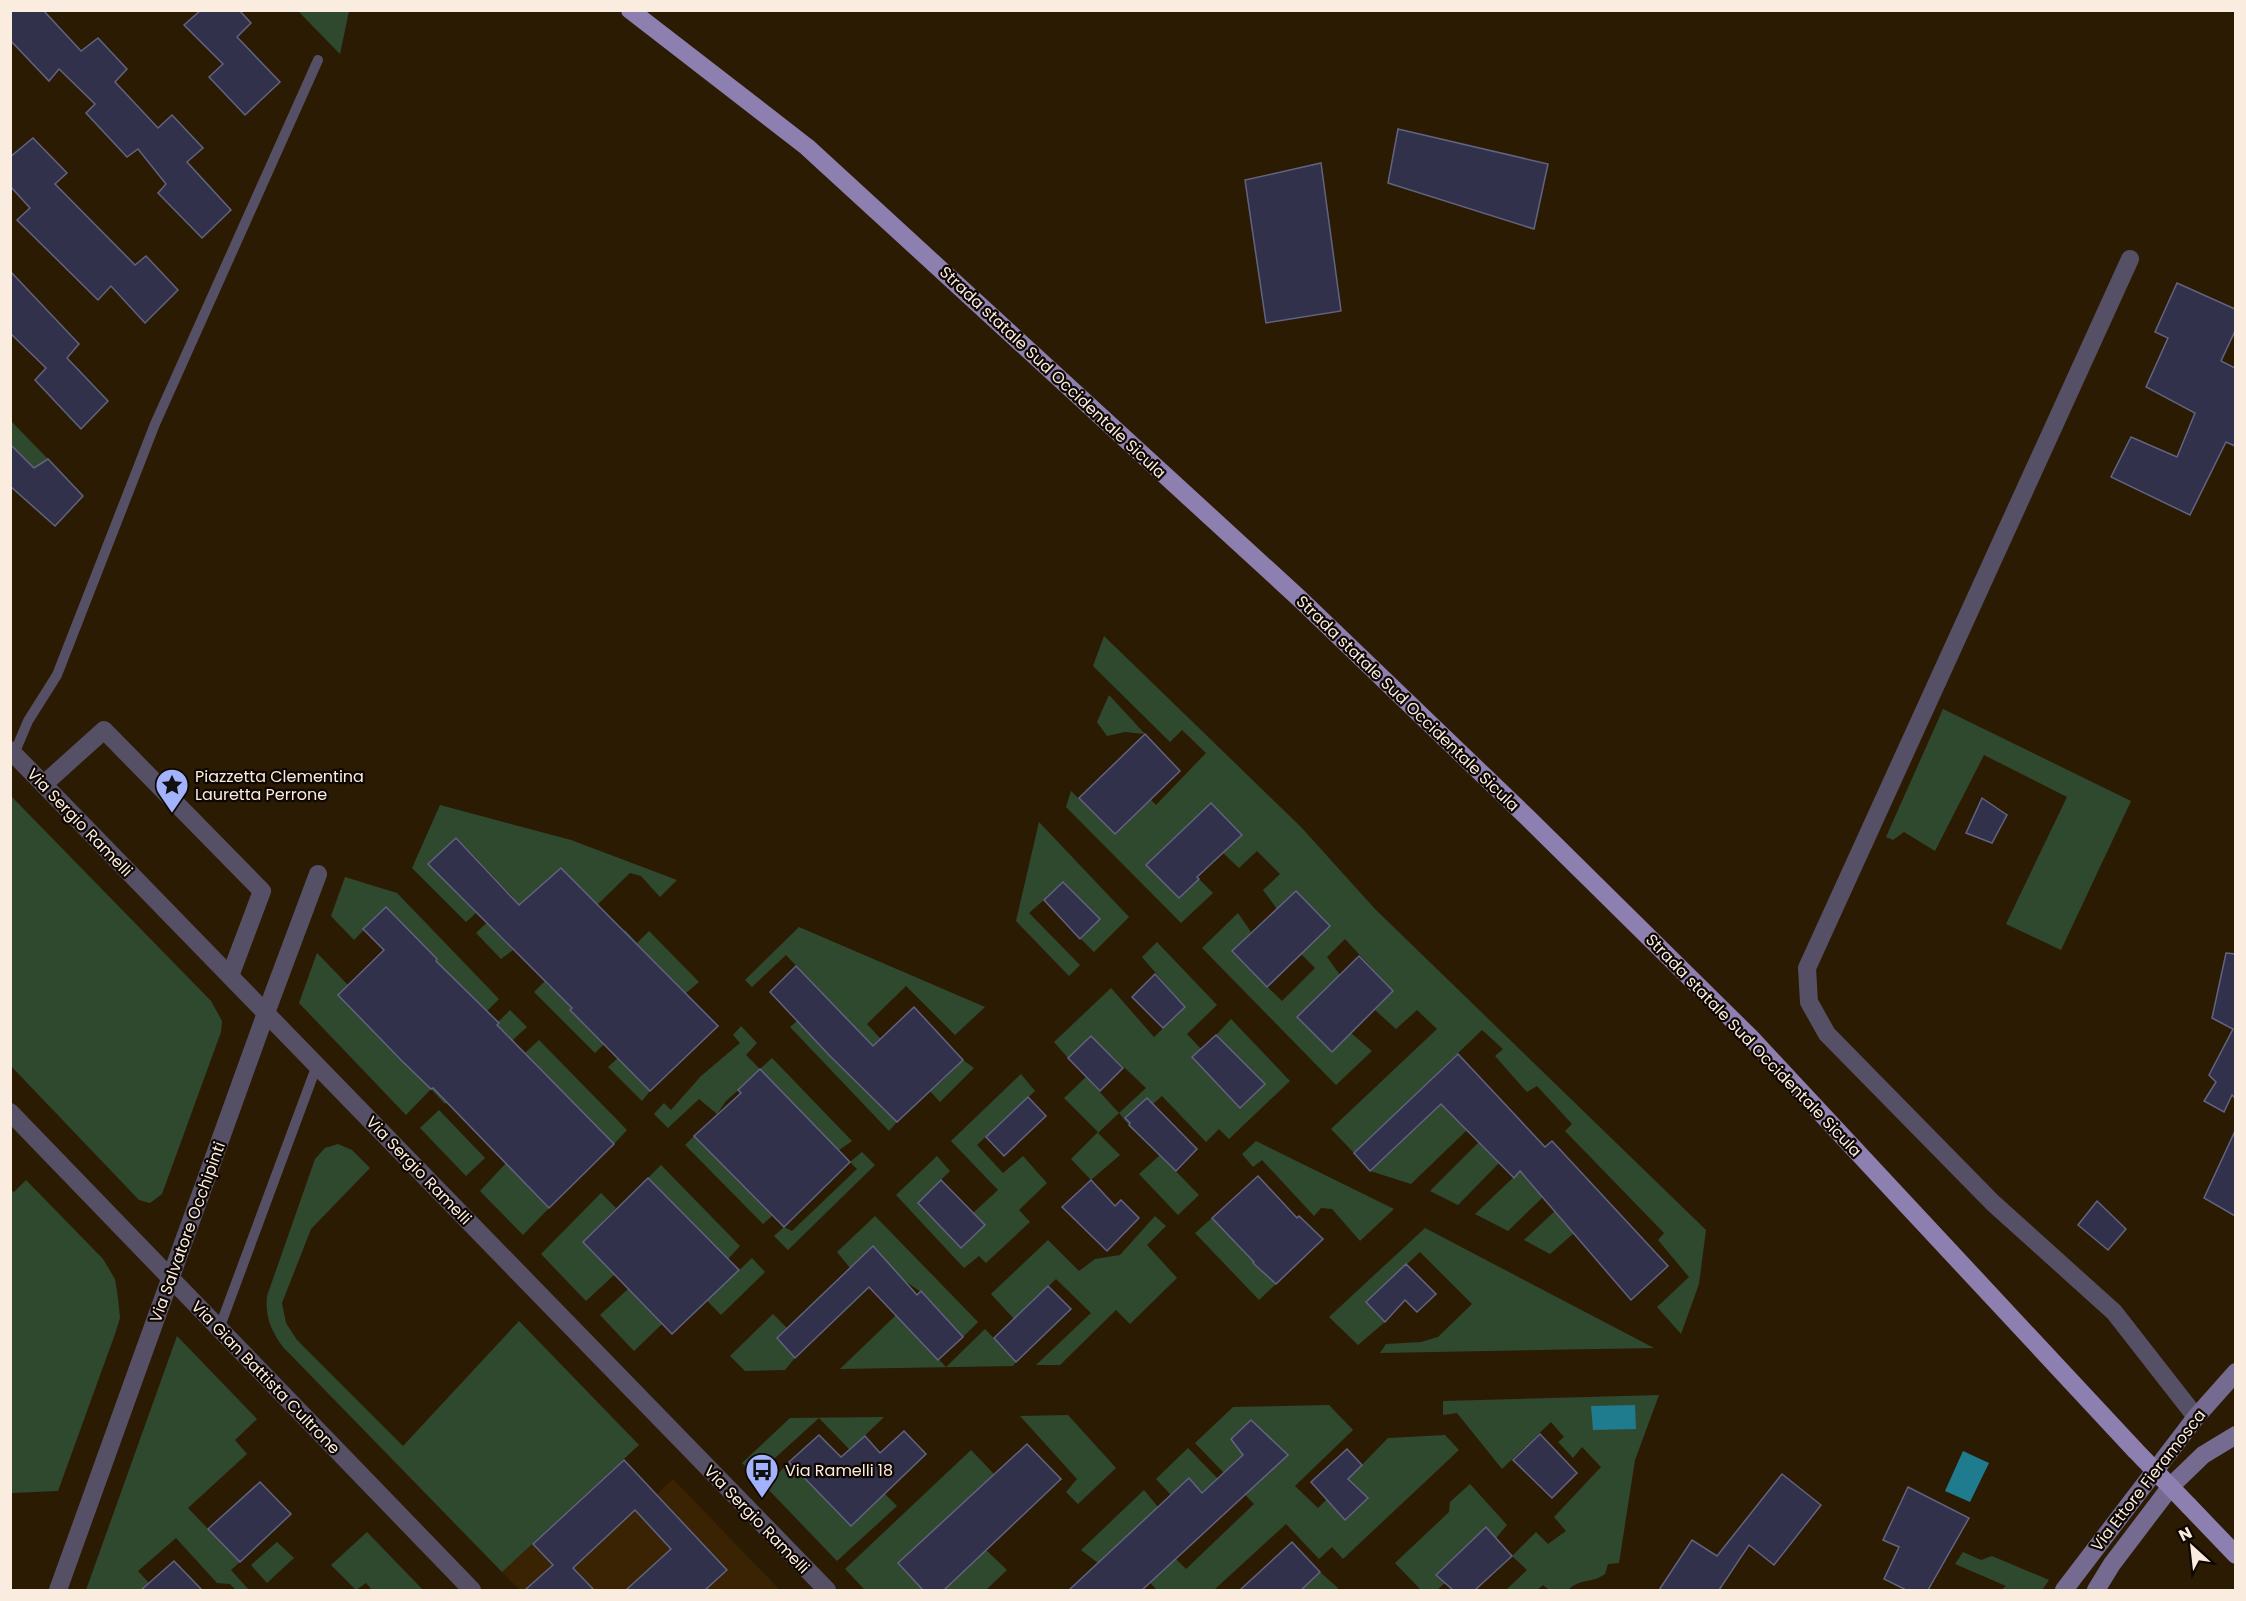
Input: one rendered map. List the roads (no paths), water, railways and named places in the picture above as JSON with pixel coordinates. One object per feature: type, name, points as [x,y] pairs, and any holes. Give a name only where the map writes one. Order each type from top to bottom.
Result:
[{"type":"main road","name":"Strada statale Sud Occidentale Sicula","points":[[630,10],[807,147],[1301,600],[1528,818],[1751,1038],[2235,1555]]},
{"type":"main road","name":"Via Ettore Fieramosca","points":[[2064,1590],[2196,1417],[2235,1372]]},
{"type":"main road","name":"Via Ettore Fieramosca","points":[[2096,1590],[2112,1564],[2172,1485],[2203,1455],[2235,1435]]},
{"type":"street","points":[[2130,259],[1807,968],[1809,1002],[1827,1034],[1985,1194],[2114,1312],[2196,1417]]},
{"type":"street","points":[[44,784],[104,730],[262,891],[230,976]]},
{"type":"street","name":"Via Sergio Ramelli","points":[[12,752],[827,1590]]},
{"type":"street","name":"Via Salvatore Occhipinti","points":[[58,1590],[318,874]]},
{"type":"street","name":"Via Gian Battista Cultrone","points":[[10,1112],[472,1590]]},
{"type":"lane","points":[[12,752],[28,721],[57,675],[154,424],[318,60]]},
{"type":"lane","points":[[219,1329],[317,1065]]},
{"type":"water","points":[[1635,1405],[1636,1429],[1593,1430],[1591,1406]]},
{"type":"water","points":[[1963,1451],[1989,1463],[1970,1502],[1945,1491]]},
{"type":"place","name":"Piazzetta Clementina Lauretta Perrone","points":[[172,814]]},
{"type":"place","name":"Via Ramelli 18","points":[[762,1499]]}]
